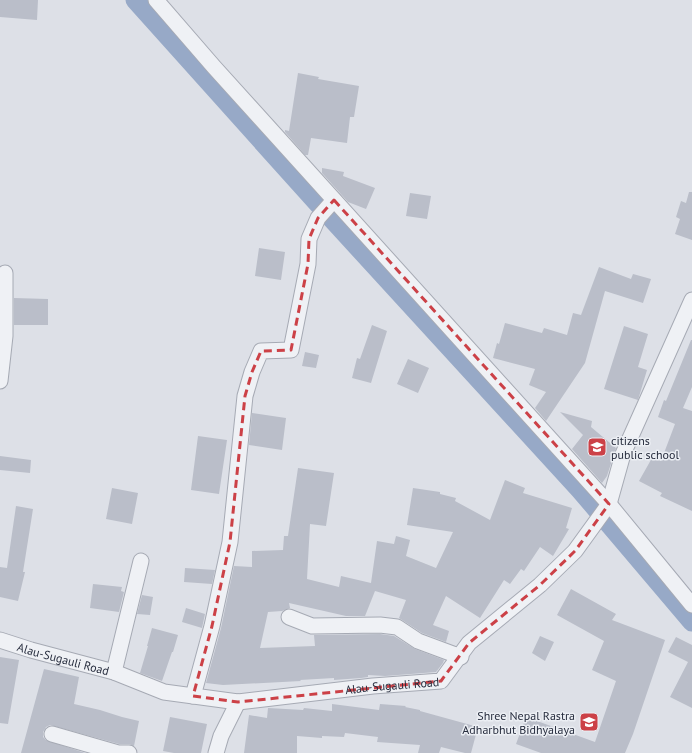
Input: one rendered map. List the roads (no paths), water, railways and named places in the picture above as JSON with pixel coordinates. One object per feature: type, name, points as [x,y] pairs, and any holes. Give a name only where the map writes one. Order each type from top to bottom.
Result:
[{"type":"street","points":[[156,0],[214,67],[334,200],[604,511],[692,605]]},
{"type":"street","points":[[193,696],[212,626],[230,542],[245,396],[252,372],[261,351],[291,350],[308,264],[309,239],[318,218],[334,200]]},
{"type":"street","points":[[0,381],[5,336],[5,273]]},
{"type":"street","points":[[604,511],[623,454],[692,300]]},
{"type":"street","name":"Alau-Sugauli Road","points":[[0,640],[31,650],[114,672],[164,692],[238,702],[373,686],[441,682],[470,643],[540,585],[575,551],[604,511]]},
{"type":"street","points":[[114,672],[141,561]]},
{"type":"street","points":[[289,617],[312,626],[380,625],[397,627],[418,641],[461,657]]},
{"type":"street","points":[[216,753],[221,736],[238,702]]},
{"type":"street","points":[[52,734],[118,753],[129,753]]},
{"type":"street","points":[[221,736],[227,753]]},
{"type":"waterway","points":[[135,0],[318,204],[580,490],[692,622]]},
{"type":"place","name":"citizens public school","points":[[597,447]]},
{"type":"place","name":"Shree Nepal Rastra Adharbhut Bidhyalaya","points":[[589,722]]}]
